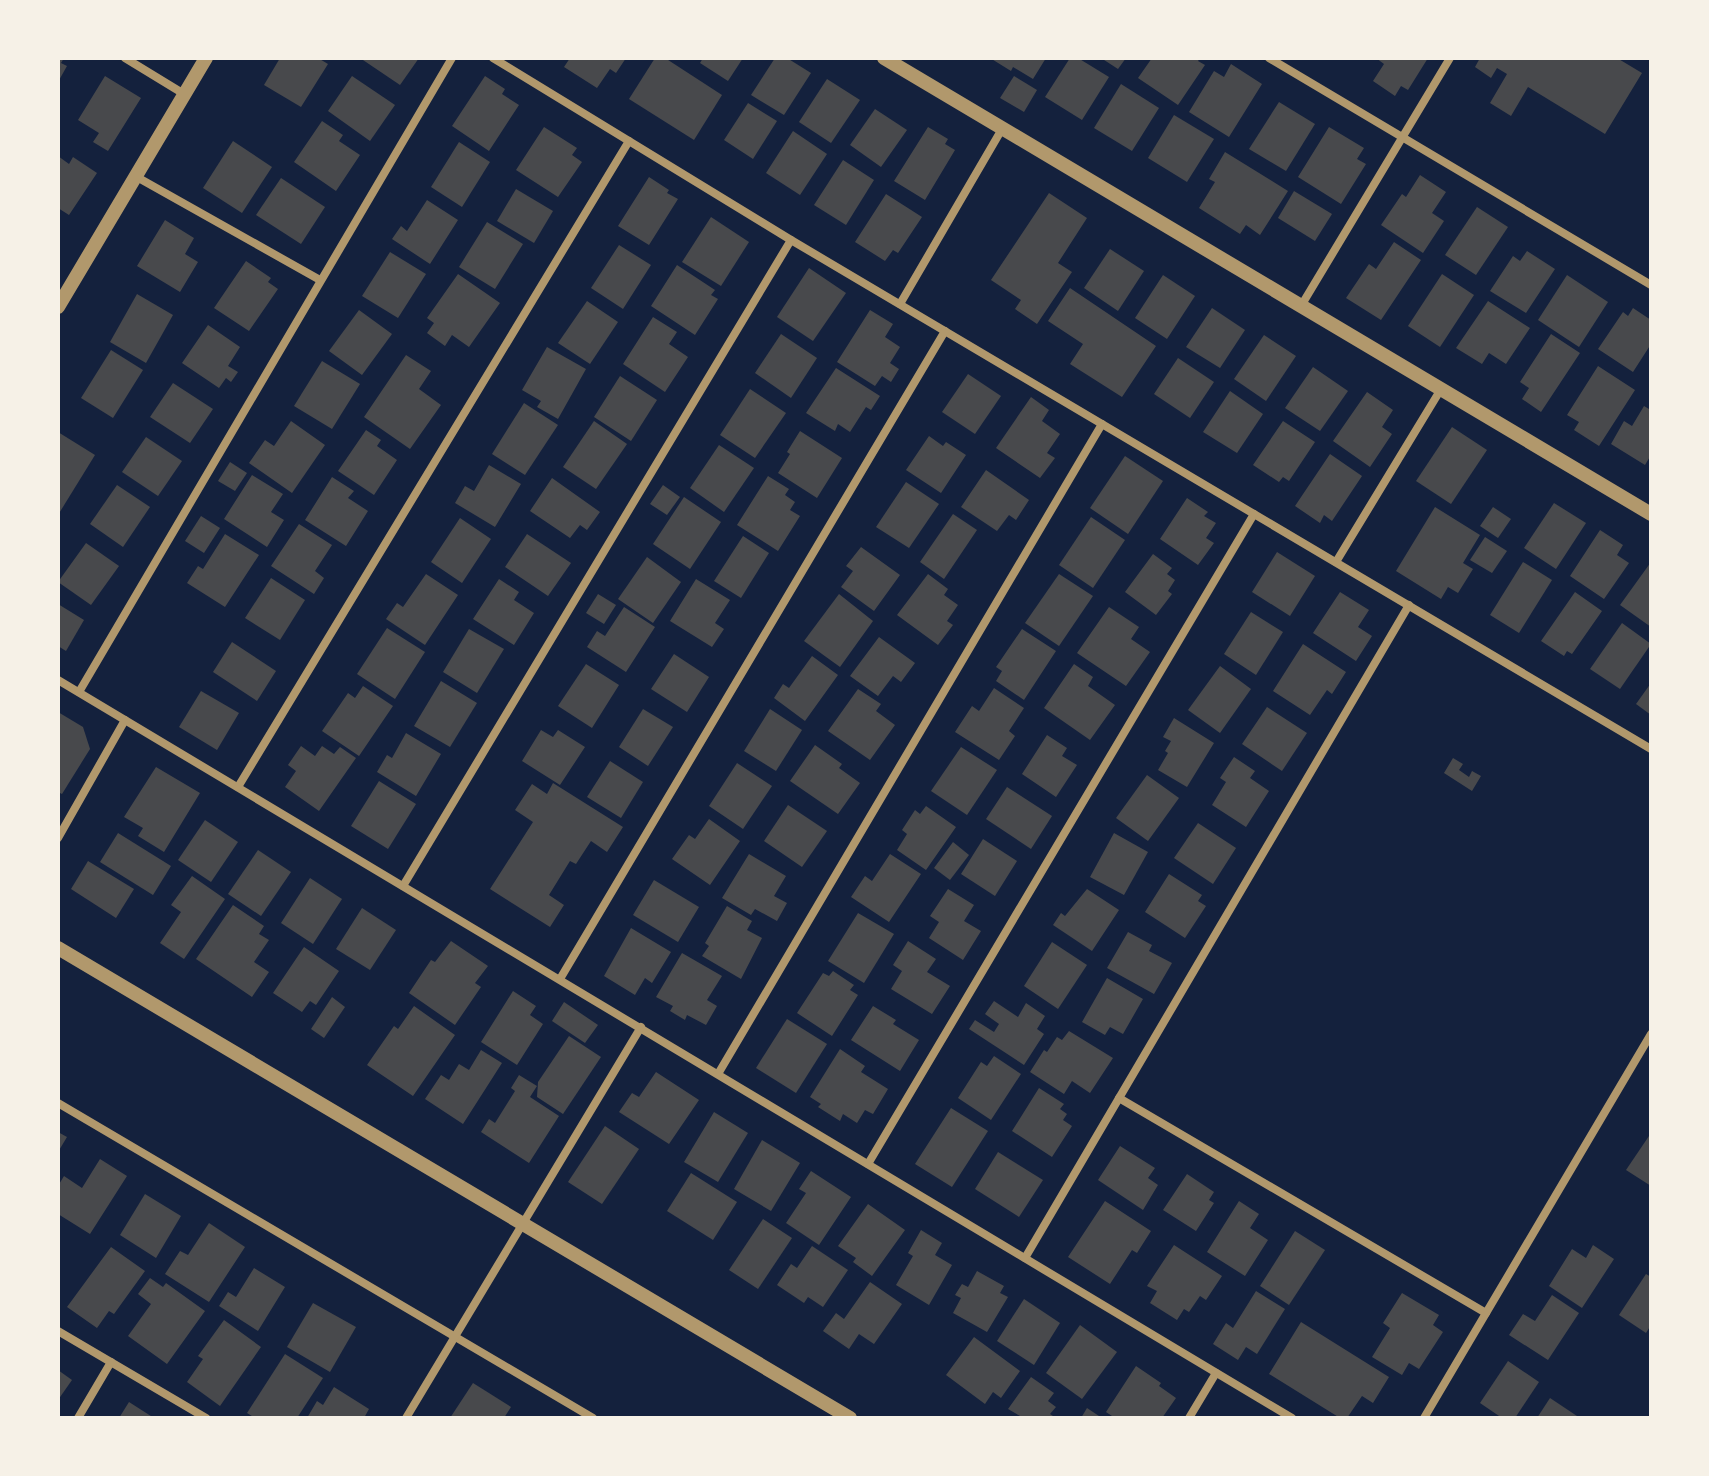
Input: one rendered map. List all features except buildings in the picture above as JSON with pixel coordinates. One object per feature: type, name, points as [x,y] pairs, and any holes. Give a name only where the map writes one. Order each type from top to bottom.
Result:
[{"type":"street","points":[[125,58],[184,94]]},
{"type":"street","points":[[58,307],[206,58]]},
{"type":"street","points":[[79,692],[452,58]]},
{"type":"street","points":[[493,58],[791,240],[1651,749]]},
{"type":"street","points":[[884,58],[1651,514]]},
{"type":"street","points":[[1269,58],[1651,285]]},
{"type":"street","points":[[1301,306],[1450,58]]},
{"type":"street","points":[[900,304],[1002,129]]},
{"type":"street","points":[[238,787],[629,141]]},
{"type":"street","points":[[135,176],[320,280]]},
{"type":"street","points":[[403,886],[791,240]]},
{"type":"street","points":[[560,979],[945,331]]},
{"type":"street","points":[[1336,562],[1441,389]]},
{"type":"street","points":[[718,1074],[1102,424]]},
{"type":"street","points":[[868,1164],[1254,514]]},
{"type":"street","points":[[1025,1258],[1409,605]]},
{"type":"street","points":[[58,680],[1292,1418]]},
{"type":"street","points":[[58,838],[125,720]]},
{"type":"street","points":[[58,948],[850,1418]]},
{"type":"street","points":[[406,1418],[641,1027]]},
{"type":"street","points":[[1424,1418],[1651,1034]]},
{"type":"street","points":[[1119,1098],[1486,1313]]},
{"type":"street","points":[[58,1103],[593,1418]]},
{"type":"street","points":[[58,1331],[206,1418]]},
{"type":"street","points":[[78,1418],[111,1362]]},
{"type":"street","points":[[1189,1418],[1216,1373]]}]
